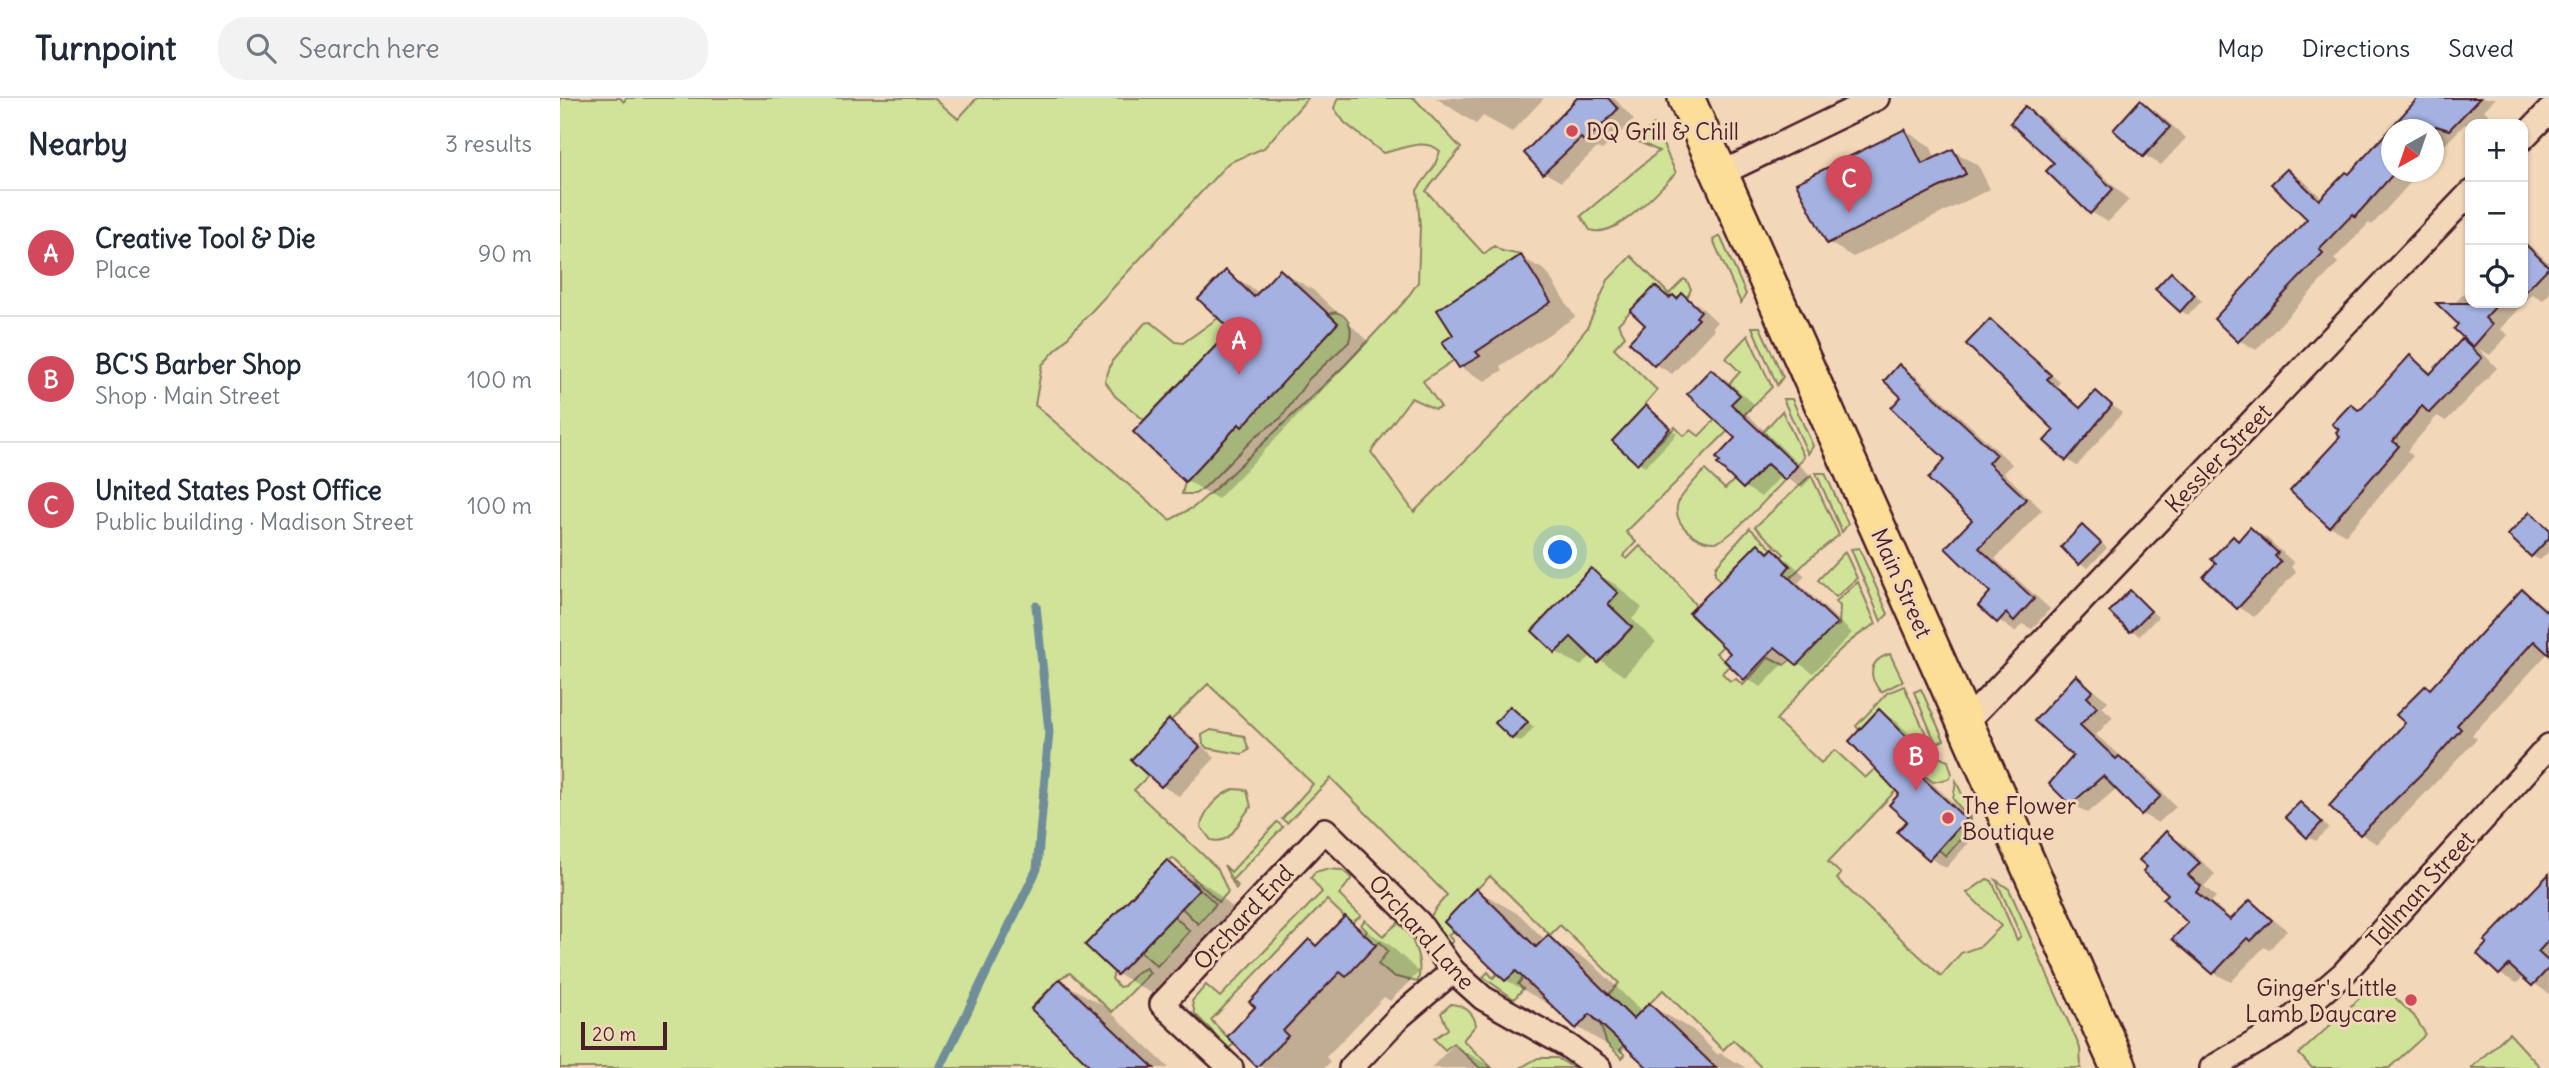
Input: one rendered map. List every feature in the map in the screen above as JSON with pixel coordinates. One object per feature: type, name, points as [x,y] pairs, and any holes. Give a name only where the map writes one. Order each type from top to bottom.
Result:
[{"type":"main road","name":"Main Street","points":[[1686,98],[2119,1068]]},
{"type":"street","points":[[1720,174],[1877,98]]},
{"type":"street","points":[[2528,133],[2549,111]]},
{"type":"street","name":"Kessler Street","points":[[1966,722],[2465,198]]},
{"type":"street","name":"Tallman Street","points":[[2212,1068],[2283,1027],[2344,973],[2549,746]]},
{"type":"street","name":"Orchard Lane","points":[[1325,830],[1419,923],[1453,971],[1483,998],[1567,1046],[1599,1068]]},
{"type":"street","name":"Orchard End","points":[[1231,1068],[1161,1004],[1325,830]]},
{"type":"street","points":[[1350,1068],[1399,1017],[1453,971]]},
{"type":"green space","points":[[560,98],[620,98],[624,102],[626,98],[934,98],[958,119],[977,98],[1308,98],[1264,148],[1228,163],[1042,365],[1035,405],[1170,520],[1194,507],[1217,487],[1345,365],[1405,301],[1418,282],[1420,227],[1417,190],[1434,167],[1440,151],[1420,144],[1383,153],[1345,123],[1334,108],[1338,98],[1414,98],[1461,148],[1426,191],[1484,254],[1494,246],[1502,251],[1521,255],[1438,309],[1453,335],[1442,342],[1454,360],[1423,381],[1441,407],[1435,409],[1411,398],[1371,452],[1414,512],[1549,376],[1587,328],[1608,280],[1631,256],[1669,294],[1684,279],[1687,281],[1691,289],[1687,298],[1677,299],[1673,295],[1669,298],[1655,286],[1618,324],[1625,336],[1614,348],[1657,390],[1645,404],[1637,463],[1675,427],[1684,436],[1691,430],[1699,436],[1739,395],[1729,384],[1740,372],[1726,358],[1748,335],[1772,387],[1626,532],[1636,542],[1623,556],[1627,559],[1640,546],[1674,578],[1696,606],[1689,614],[1718,641],[1790,566],[1781,557],[1784,554],[1755,527],[1811,475],[1839,535],[1809,559],[1716,653],[1729,666],[1722,673],[1730,681],[1736,679],[1743,685],[1769,657],[1784,665],[1799,652],[1810,651],[1833,627],[1839,625],[1840,606],[1835,602],[1858,582],[1876,624],[1835,655],[1776,720],[1821,763],[1835,750],[1865,778],[1908,738],[1879,709],[1859,730],[1856,726],[1887,693],[1904,686],[1936,756],[1948,761],[1952,774],[1948,779],[1933,782],[1916,769],[1828,862],[1841,874],[1837,879],[1941,976],[1961,953],[1981,946],[2001,926],[1967,893],[1987,879],[1992,881],[2017,940],[2021,936],[1996,880],[2009,889],[2080,1048],[2081,1068],[1762,1068],[1733,1040],[1723,1050],[1663,990],[1616,1037],[1624,1045],[1620,1050],[1625,1055],[1622,1058],[1607,1044],[1600,1024],[1590,1014],[1619,983],[1560,925],[1550,935],[1490,876],[1444,922],[1453,931],[1448,935],[1453,941],[1449,945],[1435,931],[1430,921],[1447,895],[1331,778],[1287,823],[1282,819],[1313,784],[1208,684],[1131,760],[1148,776],[1134,790],[1218,869],[1228,892],[1219,902],[1173,858],[1167,861],[1085,945],[1114,972],[1112,979],[1119,987],[1124,986],[1137,972],[1146,968],[1150,973],[1112,1012],[1070,973],[1060,978],[1031,1008],[1092,1068],[560,1068]],"holes":[[[1591,568],[1608,604],[1632,627],[1598,663],[1582,648],[1579,627],[1555,653],[1532,631]],[[1510,706],[1527,721],[1512,739],[1495,723]]]},
{"type":"green space","points":[[1654,125],[1676,173],[1624,221],[1612,228],[1590,230],[1581,216],[1659,151],[1637,141],[1637,138]]},
{"type":"green space","points":[[1720,236],[1746,294],[1741,303],[1713,240]]},
{"type":"green space","points":[[1336,312],[1349,324],[1349,342],[1309,379],[1281,418],[1256,436],[1206,486],[1195,494],[1182,494],[1185,482],[1239,424],[1242,426],[1338,323],[1329,314]]},
{"type":"green space","points":[[1218,318],[1231,330],[1144,420],[1115,396],[1105,381],[1112,361],[1145,323],[1151,322],[1176,342],[1183,343]]},
{"type":"green space","points":[[1752,327],[1760,327],[1783,377],[1777,385]]},
{"type":"green space","points":[[1783,399],[1792,399],[1813,446],[1808,454]]},
{"type":"green space","points":[[1782,411],[1804,457],[1763,503],[1726,537],[1719,541],[1704,541],[1689,532],[1678,519],[1677,511],[1678,503],[1686,491],[1705,470],[1725,489],[1734,480],[1744,488],[1779,449],[1763,432]]},
{"type":"green space","points":[[1816,473],[1825,473],[1848,524],[1842,532]]},
{"type":"green space","points":[[1750,528],[1772,549],[1768,553],[1758,544],[1721,582],[1715,574],[1716,566]]},
{"type":"green space","points":[[1859,548],[1888,614],[1881,621],[1851,549]]},
{"type":"green space","points":[[1845,552],[1857,578],[1836,597],[1818,580]]},
{"type":"green space","points":[[1890,654],[1903,681],[1881,692],[1872,675],[1872,669],[1878,660]]},
{"type":"green space","points":[[1921,689],[1944,740],[1936,744],[1914,692]]},
{"type":"green space","points":[[1211,730],[1244,736],[1249,750],[1242,754],[1207,748],[1203,744],[1202,735]]},
{"type":"green space","points":[[1956,781],[1967,806],[1970,821],[1968,828],[1946,856],[1938,849],[1968,817],[1953,799]]},
{"type":"green space","points":[[1233,789],[1247,790],[1251,807],[1230,835],[1219,841],[1211,840],[1201,827],[1205,814],[1217,799]]},
{"type":"green space","points":[[1277,822],[1283,827],[1232,880],[1238,886],[1236,889],[1224,865],[1231,872]]},
{"type":"green space","points":[[1326,869],[1342,870],[1352,878],[1339,895],[1361,916],[1351,923],[1327,900],[1211,1020],[1234,1044],[1229,1048],[1195,1014],[1192,1001],[1206,985],[1220,997],[1322,892],[1311,878],[1315,872]]},
{"type":"green space","points":[[1191,880],[1216,904],[1198,924],[1182,908],[1199,890]]},
{"type":"green space","points":[[1174,916],[1190,931],[1157,966],[1140,951]]},
{"type":"green space","points":[[1365,920],[1383,936],[1398,923],[1404,928],[1416,950],[1418,982],[1392,976],[1378,964],[1388,951],[1380,942],[1376,945],[1364,935],[1367,931],[1361,925]]},
{"type":"green space","points":[[1516,971],[1523,978],[1518,984],[1523,989],[1514,999],[1483,977],[1488,972],[1493,978],[1497,974],[1505,981]]},
{"type":"green space","points":[[2378,981],[2414,1016],[2425,1033],[2423,1037],[2389,1068],[2312,1068],[2299,1054]]},
{"type":"green space","points":[[1451,1004],[1464,1008],[1473,1016],[1476,1025],[1463,1040],[1492,1068],[1480,1068],[1453,1043],[1445,1050],[1434,1039],[1448,1029],[1441,1013]]},
{"type":"green space","points":[[2509,1033],[2541,1068],[2471,1068]]},
{"type":"green space","points":[[1538,1058],[1557,1058],[1574,1068],[1520,1068]]},
{"type":"building","name":"DQ Grill & Chill","points":[[1577,98],[1608,98],[1618,109],[1585,142],[1581,138],[1543,174],[1524,153]]},
{"type":"building","points":[[2418,98],[2480,98],[2449,130],[2444,128],[2444,119],[2399,119]]},
{"type":"building","points":[[2140,100],[2170,127],[2143,157],[2113,130]]},
{"type":"building","points":[[2025,106],[2113,189],[2090,214],[2046,171],[2054,163],[2010,123]]},
{"type":"building","points":[[1905,129],[1922,164],[1953,149],[1966,174],[1827,244],[1796,183]]},
{"type":"building","points":[[2381,139],[2381,182],[2386,182],[2355,217],[2353,214],[2319,249],[2323,253],[2238,342],[2214,319],[2307,219],[2271,184],[2287,169],[2319,200],[2346,172],[2349,174]]},
{"type":"building","points":[[2528,247],[2549,267],[2528,289]]},
{"type":"building","points":[[1521,255],[1551,302],[1476,352],[1480,356],[1459,368],[1442,342],[1453,335],[1437,310]]},
{"type":"building","points":[[1280,269],[1338,323],[1242,427],[1239,424],[1185,482],[1133,432],[1231,330],[1198,299],[1226,270],[1254,297]]},
{"type":"building","points":[[2171,272],[2195,295],[2180,312],[2155,289]]},
{"type":"building","points":[[1655,286],[1669,298],[1673,295],[1677,299],[1682,293],[1701,311],[1696,317],[1699,319],[1654,366],[1629,342],[1645,325],[1630,311]]},
{"type":"building","points":[[2436,303],[2465,303],[2465,308],[2494,308],[2485,318],[2492,325],[2473,347],[2454,329],[2458,324]]},
{"type":"building","points":[[1990,319],[2051,375],[2047,379],[2080,408],[2096,391],[2112,405],[2066,461],[2044,441],[2054,430],[1966,344]]},
{"type":"building","points":[[2462,339],[2482,358],[2429,413],[2422,406],[2393,441],[2399,446],[2329,527],[2290,491],[2340,437],[2336,433],[2339,430],[2332,424],[2351,404],[2358,410],[2362,408],[2410,355],[2430,374]]},
{"type":"building","points":[[1899,364],[1996,454],[1988,463],[2026,499],[1979,548],[2034,599],[2014,621],[2006,613],[1997,623],[1978,606],[1990,592],[1945,548],[1972,520],[1928,479],[1945,459],[1891,408],[1901,397],[1884,381]]},
{"type":"building","points":[[1711,369],[1740,395],[1731,404],[1797,466],[1785,480],[1767,464],[1743,489],[1717,464],[1720,462],[1716,458],[1735,438],[1687,394]]},
{"type":"building","points":[[1646,405],[1670,428],[1637,464],[1612,441]]},
{"type":"building","points":[[2530,512],[2549,529],[2549,538],[2531,557],[2508,535]]},
{"type":"building","points":[[2082,525],[2101,543],[2079,565],[2061,547]]},
{"type":"building","points":[[2250,527],[2278,553],[2275,556],[2281,562],[2237,609],[2203,577],[2216,563],[2211,559],[2233,536],[2238,541]]},
{"type":"building","points":[[1758,543],[1768,553],[1773,548],[1790,566],[1784,573],[1837,623],[1797,665],[1775,647],[1744,680],[1724,660],[1730,653],[1689,613]]},
{"type":"building","points":[[1591,568],[1618,593],[1608,604],[1632,627],[1598,663],[1571,637],[1555,653],[1532,631]]},
{"type":"building","points":[[2522,589],[2549,614],[2549,655],[2534,641],[2457,725],[2461,729],[2425,770],[2360,835],[2329,806],[2405,723],[2396,715],[2426,685],[2430,689]]},
{"type":"building","points":[[2130,590],[2151,611],[2130,632],[2109,612]]},
{"type":"building","points":[[2076,675],[2093,691],[2087,697],[2097,707],[2080,725],[2116,759],[2119,756],[2134,769],[2161,796],[2141,815],[2103,776],[2070,805],[2049,784],[2073,756],[2034,721]]},
{"type":"building","points":[[1510,706],[1528,722],[1512,739],[1495,723]]},
{"type":"building","points":[[1879,709],[1908,738],[1895,752],[1966,819],[1929,860],[1897,832],[1907,821],[1889,805],[1899,794],[1849,741]]},
{"type":"building","points":[[1169,719],[1200,747],[1161,787],[1131,760]]},
{"type":"building","points":[[2300,802],[2322,822],[2307,838],[2285,817]]},
{"type":"building","points":[[2166,831],[2200,863],[2188,875],[2201,886],[2196,892],[2230,920],[2250,900],[2272,920],[2251,941],[2247,938],[2213,974],[2172,939],[2188,923],[2163,899],[2168,894],[2143,871],[2147,867],[2139,860]]},
{"type":"building","points":[[1167,860],[1199,890],[1117,975],[1085,945]]},
{"type":"building","points":[[2549,874],[2549,940],[2538,952],[2549,962],[2549,968],[2532,986],[2509,965],[2499,975],[2477,954],[2487,943],[2484,941]]},
{"type":"building","points":[[1476,888],[1536,947],[1548,935],[1633,1019],[1649,1003],[1716,1068],[1648,1068],[1590,1014],[1576,1029],[1516,971],[1505,981],[1444,922]]},
{"type":"building","points":[[1345,916],[1376,945],[1346,977],[1340,972],[1300,1013],[1283,1031],[1288,1036],[1257,1067],[1227,1037],[1255,1007],[1249,1002],[1309,939],[1316,946]]},
{"type":"building","points":[[1060,979],[1154,1068],[1092,1068],[1031,1009]]},
{"type":"waterway","points":[[940,1068],[1037,869],[1049,731],[1036,606]]},
{"type":"place","name":"DQ Grill & Chill","points":[[1572,131]]},
{"type":"place","name":"United States Post Office","points":[[1849,213]]},
{"type":"place","name":"Creative Tool & Die","points":[[1239,375]]},
{"type":"place","name":"BC'S Barber Shop","points":[[1916,791]]},
{"type":"place","name":"The Flower Boutique","points":[[1948,818]]},
{"type":"place","name":"Ginger's Little Lamb Daycare","points":[[2411,1000]]}]
